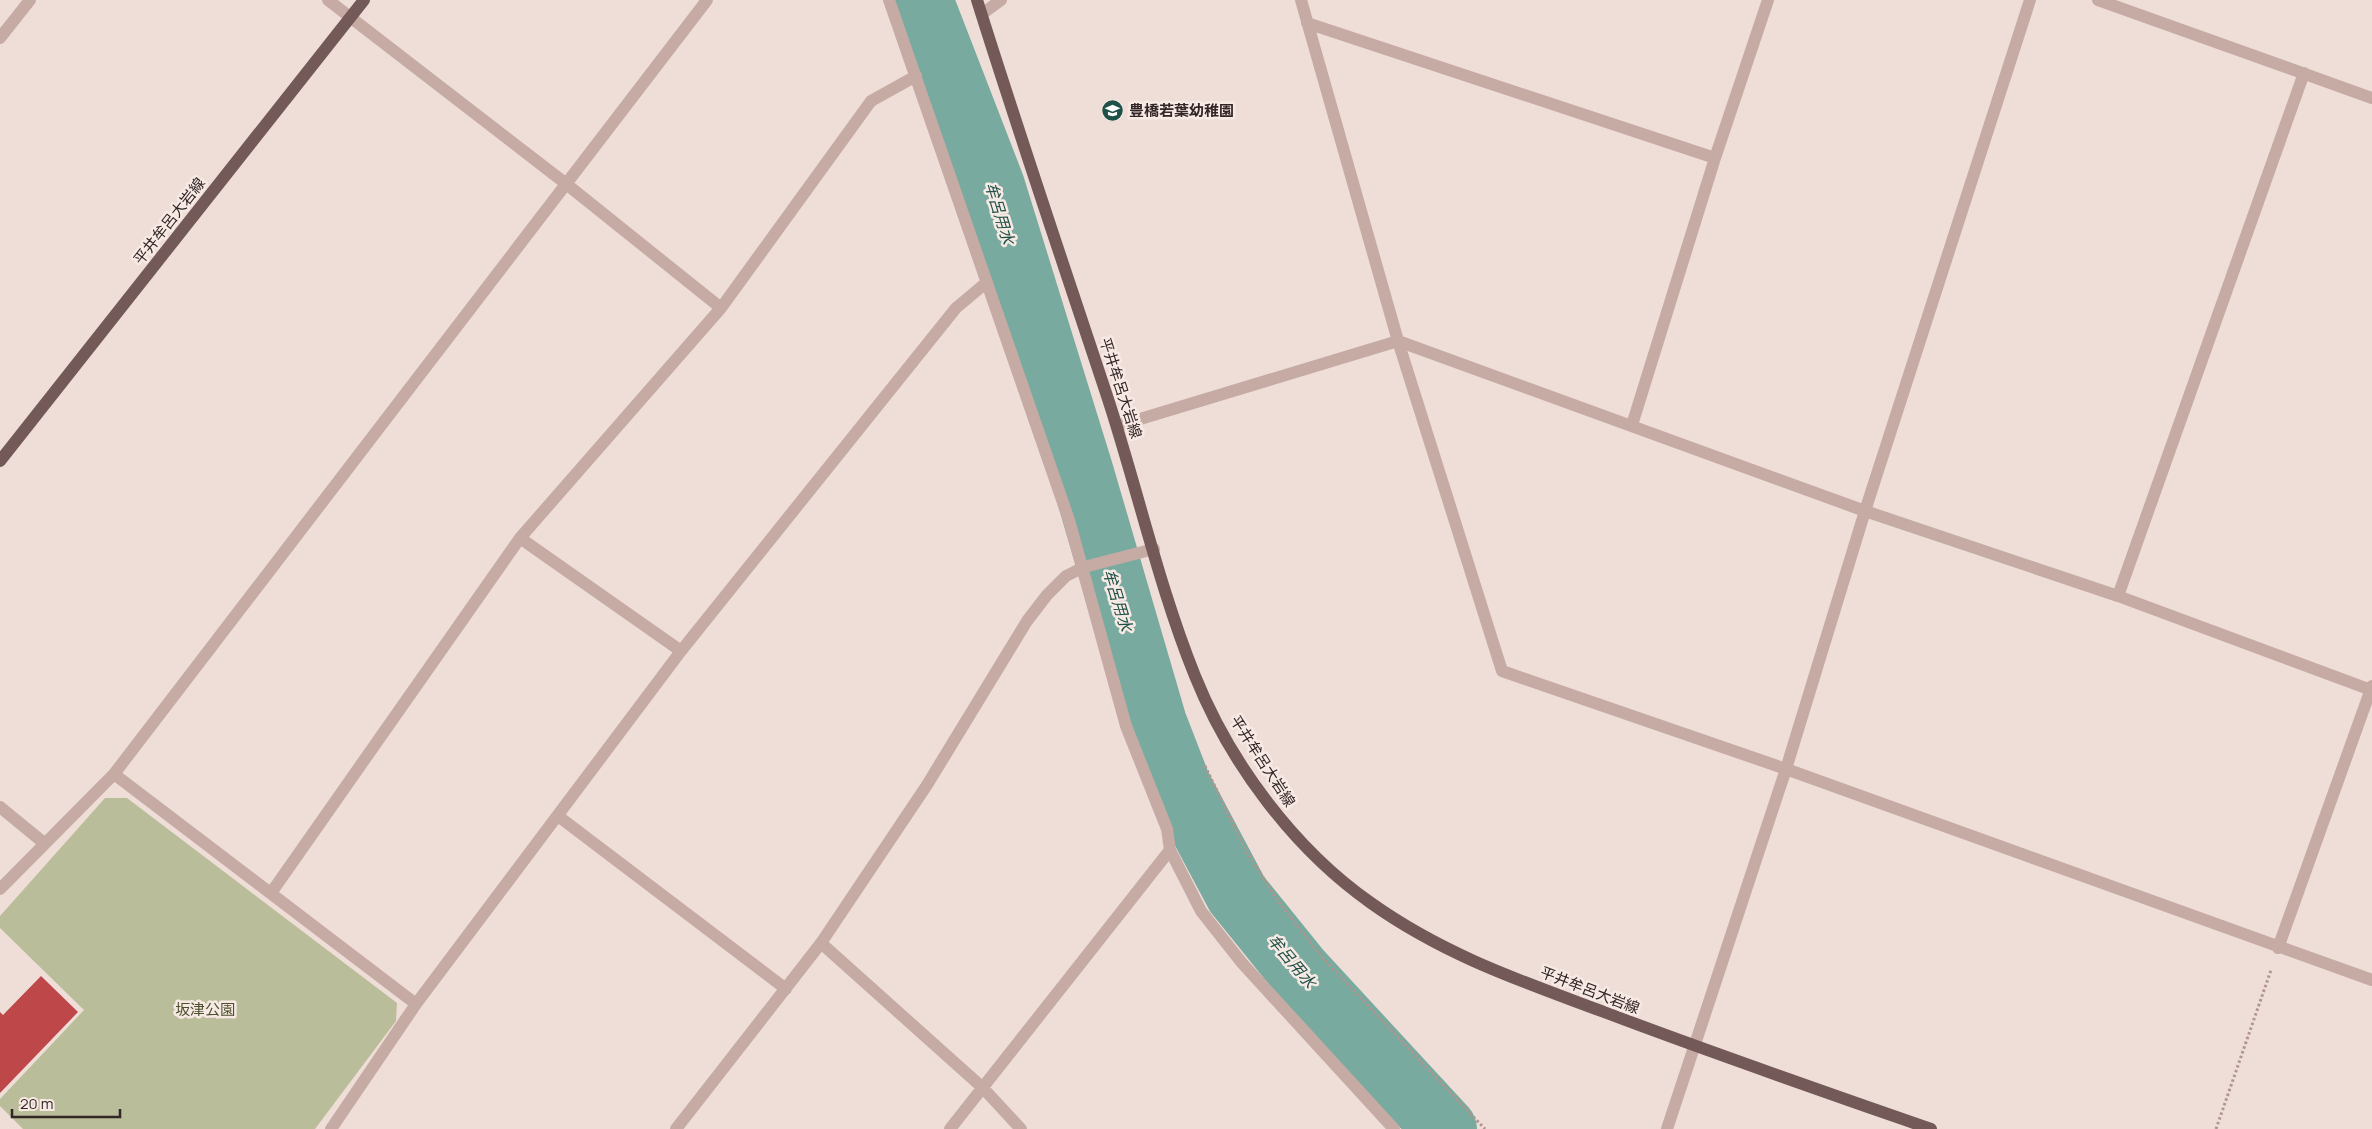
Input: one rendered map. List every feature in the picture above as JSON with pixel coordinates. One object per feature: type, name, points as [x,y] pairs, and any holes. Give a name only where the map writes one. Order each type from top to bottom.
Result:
[{"type":"main road","name":"平井牟呂大岩線","points":[[0,461],[364,0]]},
{"type":"main road","name":"平井牟呂大岩線","points":[[977,0],[1117,426],[1180,634],[1196,680],[1231,747],[1278,816],[1323,864],[1384,912],[1424,938],[1480,966],[1693,1046],[1931,1129]]},
{"type":"street","points":[[0,38],[30,0]]},
{"type":"street","points":[[328,0],[565,183],[721,308]]},
{"type":"street","points":[[0,889],[114,774],[707,0]]},
{"type":"street","points":[[889,0],[1088,566],[1126,726],[1167,829],[1170,850],[1202,911],[1242,964],[1394,1129]]},
{"type":"street","points":[[982,14],[1001,0]]},
{"type":"street","points":[[1301,0],[1398,341],[1502,670],[1786,769],[2278,948],[2372,980]]},
{"type":"street","points":[[1632,425],[1768,0]]},
{"type":"street","points":[[1667,1129],[1786,769],[1865,511],[2030,0]]},
{"type":"street","points":[[2098,0],[2372,98]]},
{"type":"street","points":[[1307,22],[1716,158]]},
{"type":"street","points":[[2118,596],[2304,73]]},
{"type":"street","points":[[271,893],[520,538],[721,308],[871,101],[916,76]]},
{"type":"street","points":[[331,1129],[416,1004],[681,651],[956,308],[987,282]]},
{"type":"street","points":[[1117,426],[1398,341],[1865,511],[2118,596],[2371,688],[2278,948]]},
{"type":"street","points":[[520,538],[681,651]]},
{"type":"street","points":[[676,1129],[821,943],[927,785],[1027,622],[1047,595],[1066,576],[1088,566],[1154,549]]},
{"type":"street","points":[[114,774],[416,1004]]},
{"type":"street","points":[[0,807],[44,843]]},
{"type":"street","points":[[558,816],[786,989]]},
{"type":"street","points":[[950,1129],[1170,850]]},
{"type":"street","points":[[821,943],[983,1088],[1021,1129]]},
{"type":"path","points":[[1205,766],[1245,849],[1284,909],[1321,956],[1485,1129]]},
{"type":"path","points":[[2216,1129],[2278,948]]},
{"type":"green space","name":"坂津公園","points":[[105,798],[127,798],[397,1003],[396,1021],[315,1129],[23,1129],[0,1106],[0,1099],[84,1010],[0,928],[0,916]]},
{"type":"building","points":[[41,976],[78,1012],[0,1093],[0,1012],[3,1015]]},
{"type":"waterway","name":"牟呂用水","points":[[921,0],[993,186],[1081,470],[1155,723],[1179,785],[1237,894],[1300,972],[1445,1129]]},
{"type":"place","name":"豊橋若葉幼稚園","points":[[1113,110]]}]
